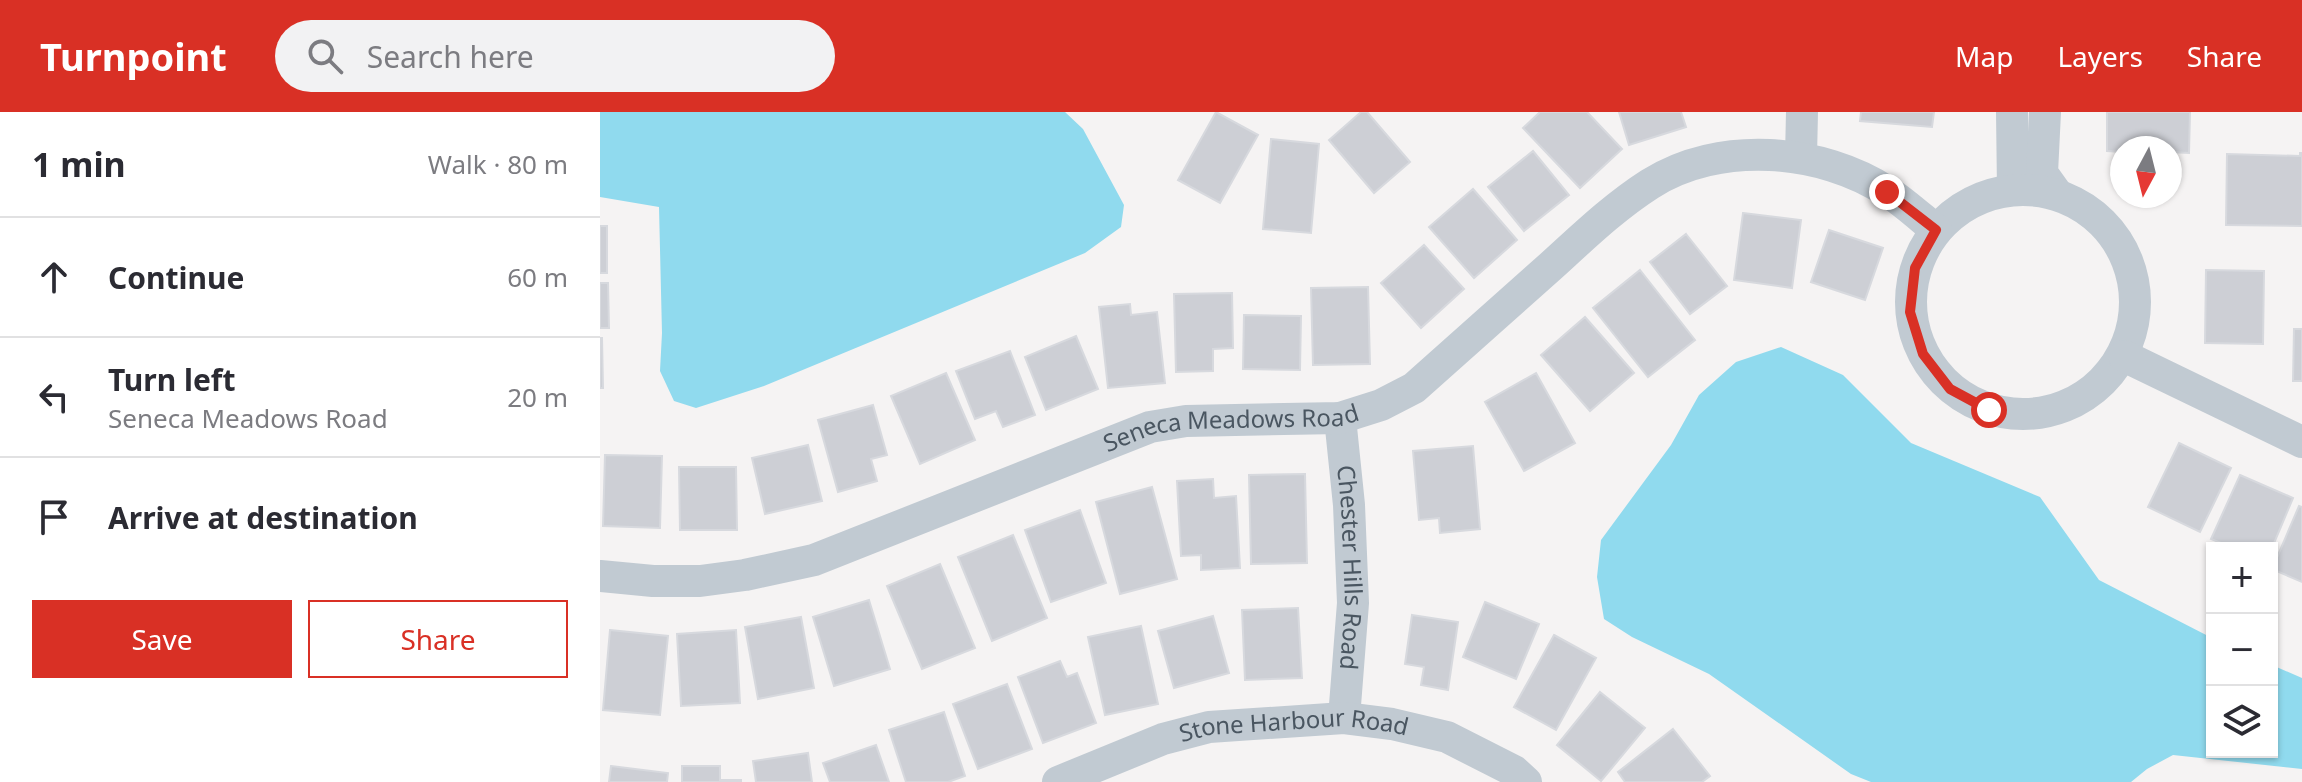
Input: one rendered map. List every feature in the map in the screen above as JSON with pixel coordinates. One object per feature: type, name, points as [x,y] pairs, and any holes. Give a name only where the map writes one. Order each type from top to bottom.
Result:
[{"type":"street","points":[[1801,157],[1802,112]]},
{"type":"street","points":[[2012,112],[2013,190]]},
{"type":"street","points":[[2045,112],[2042,173],[2057,194]]},
{"type":"street","name":"Seneca Meadows Road","points":[[600,576],[700,581],[814,560],[1150,427],[1186,421],[1340,418],[1381,405],[1414,388],[1610,213],[1652,182],[1697,163],[1747,155],[1801,157],[1847,171],[1887,192],[1936,230]]},
{"type":"street","points":[[2013,190],[2057,194],[2095,215],[2123,250],[2136,292],[2131,336],[2124,356],[2110,374],[2076,402],[2033,414],[1989,410],[1950,389],[1923,354],[1910,312],[1915,268],[1936,230],[1970,202],[2013,190]]},
{"type":"street","points":[[2124,356],[2302,442]]},
{"type":"street","name":"Chester Hills Road","points":[[1340,418],[1349,505],[1353,603],[1344,718]]},
{"type":"street","name":"Stone Harbour Road","points":[[1058,782],[1163,739],[1209,727],[1344,718],[1392,724],[1447,737],[1514,771],[1526,782]]},
{"type":"water","points":[[600,112],[1065,112],[1083,129],[1124,205],[1121,227],[1085,253],[764,386],[696,408],[674,401],[660,371],[659,207],[600,197]]},
{"type":"water","points":[[1781,347],[1843,375],[1911,443],[2040,497],[2099,580],[2206,635],[2206,758],[2278,758],[2278,668],[2302,678],[2302,769],[2173,755],[2131,782],[1871,782],[1851,774],[1709,674],[1632,637],[1604,619],[1597,577],[1601,540],[1671,445],[1699,395],[1736,362]]},
{"type":"building","points":[[1216,112],[1258,135],[1220,203],[1178,180]]},
{"type":"building","points":[[1361,112],[1367,112],[1410,162],[1374,193],[1329,140]]},
{"type":"building","points":[[1540,112],[1587,112],[1622,149],[1580,188],[1523,128]]},
{"type":"building","points":[[1619,112],[1681,112],[1686,127],[1629,145]]},
{"type":"building","points":[[1861,112],[1934,112],[1932,127],[1860,121]]},
{"type":"building","points":[[2107,112],[2190,112],[2189,153],[2182,153],[2182,136],[2110,136],[2110,151],[2107,151]]},
{"type":"building","points":[[1271,139],[1319,144],[1311,233],[1263,229]]},
{"type":"building","points":[[1533,151],[1569,195],[1524,231],[1488,187]]},
{"type":"building","points":[[2300,153],[2302,226],[2226,225],[2227,154],[2300,156]]},
{"type":"building","points":[[1473,189],[1517,240],[1474,278],[1429,227]]},
{"type":"building","points":[[1743,213],[1801,220],[1792,288],[1734,280]]},
{"type":"building","points":[[600,226],[607,226],[607,273],[600,273]]},
{"type":"building","points":[[1829,230],[1883,248],[1865,300],[1811,282]]},
{"type":"building","points":[[1686,234],[1727,286],[1690,314],[1650,262]]},
{"type":"building","points":[[1424,245],[1464,289],[1421,328],[1381,283]]},
{"type":"building","points":[[1640,270],[1695,340],[1648,377],[1593,308]]},
{"type":"building","points":[[2206,270],[2264,271],[2263,344],[2205,343]]},
{"type":"building","points":[[600,283],[608,283],[609,328],[600,328]]},
{"type":"building","points":[[1368,287],[1370,364],[1313,365],[1311,288]]},
{"type":"building","points":[[1232,293],[1233,348],[1213,349],[1213,371],[1176,372],[1174,294]]},
{"type":"building","points":[[1130,304],[1131,315],[1157,312],[1165,383],[1108,388],[1099,307]]},
{"type":"building","points":[[1244,315],[1301,316],[1300,370],[1243,369]]},
{"type":"building","points":[[1585,317],[1634,373],[1590,411],[1541,355]]},
{"type":"building","points":[[2294,329],[2302,329],[2302,381],[2293,381]]},
{"type":"building","points":[[1076,336],[1098,389],[1046,410],[1025,357]]},
{"type":"building","points":[[602,338],[603,388],[600,388]]},
{"type":"building","points":[[1010,351],[1035,415],[1003,427],[996,411],[975,419],[956,371]]},
{"type":"building","points":[[946,373],[975,440],[920,464],[891,396]]},
{"type":"building","points":[[1536,373],[1575,443],[1524,471],[1485,402]]},
{"type":"building","points":[[873,405],[887,455],[871,459],[877,481],[838,492],[818,420]]},
{"type":"building","points":[[2179,443],[2231,468],[2200,532],[2148,507]]},
{"type":"building","points":[[808,445],[822,501],[765,514],[752,458]]},
{"type":"building","points":[[1473,446],[1480,529],[1440,533],[1439,518],[1419,520],[1413,451]]},
{"type":"building","points":[[605,455],[662,456],[660,528],[603,526]]},
{"type":"building","points":[[679,467],[736,467],[737,530],[680,530]]},
{"type":"building","points":[[1305,474],[1307,563],[1251,564],[1249,475]]},
{"type":"building","points":[[2240,475],[2293,498],[2275,542],[2218,542],[2211,539]]},
{"type":"building","points":[[1213,479],[1214,498],[1236,496],[1240,568],[1201,570],[1201,555],[1181,556],[1177,481]]},
{"type":"building","points":[[1152,487],[1177,579],[1120,594],[1096,502]]},
{"type":"building","points":[[2299,506],[2302,507],[2302,582],[2278,572],[2278,555]]},
{"type":"building","points":[[1080,510],[1106,583],[1051,602],[1025,530]]},
{"type":"building","points":[[1013,535],[1047,618],[992,641],[958,557]]},
{"type":"building","points":[[940,564],[975,648],[922,669],[887,586]]},
{"type":"building","points":[[869,600],[890,669],[834,686],[813,617]]},
{"type":"building","points":[[1485,602],[1539,624],[1516,679],[1463,657]]},
{"type":"building","points":[[1298,608],[1302,678],[1245,680],[1242,610]]},
{"type":"building","points":[[1412,615],[1458,622],[1448,690],[1421,685],[1424,667],[1405,664]]},
{"type":"building","points":[[1213,616],[1229,673],[1174,688],[1158,631]]},
{"type":"building","points":[[801,617],[814,688],[758,699],[745,627]]},
{"type":"building","points":[[1141,626],[1158,704],[1105,715],[1088,637]]},
{"type":"building","points":[[610,630],[668,636],[660,715],[603,710]]},
{"type":"building","points":[[736,630],[740,703],[681,706],[677,634]]},
{"type":"building","points":[[1554,635],[1596,658],[1556,730],[1514,707]]},
{"type":"building","points":[[1060,661],[1067,677],[1077,673],[1096,723],[1043,743],[1018,677]]},
{"type":"building","points":[[1007,684],[1032,749],[978,769],[953,704]]},
{"type":"building","points":[[1600,692],[1645,728],[1601,781],[1557,745]]},
{"type":"building","points":[[944,712],[965,776],[948,782],[906,782],[889,730]]},
{"type":"building","points":[[1673,729],[1710,776],[1702,782],[1625,782],[1618,772]]},
{"type":"building","points":[[876,745],[889,782],[830,782],[823,763]]},
{"type":"building","points":[[808,753],[812,782],[756,782],[753,761]]},
{"type":"building","points":[[611,766],[668,773],[667,782],[609,782]]},
{"type":"building","points":[[682,766],[720,766],[720,780],[741,782],[682,782]]},
{"type":"route","points":[[1887,192],[1936,230],[1915,268],[1910,312],[1923,354],[1950,389],[1989,410]]}]
